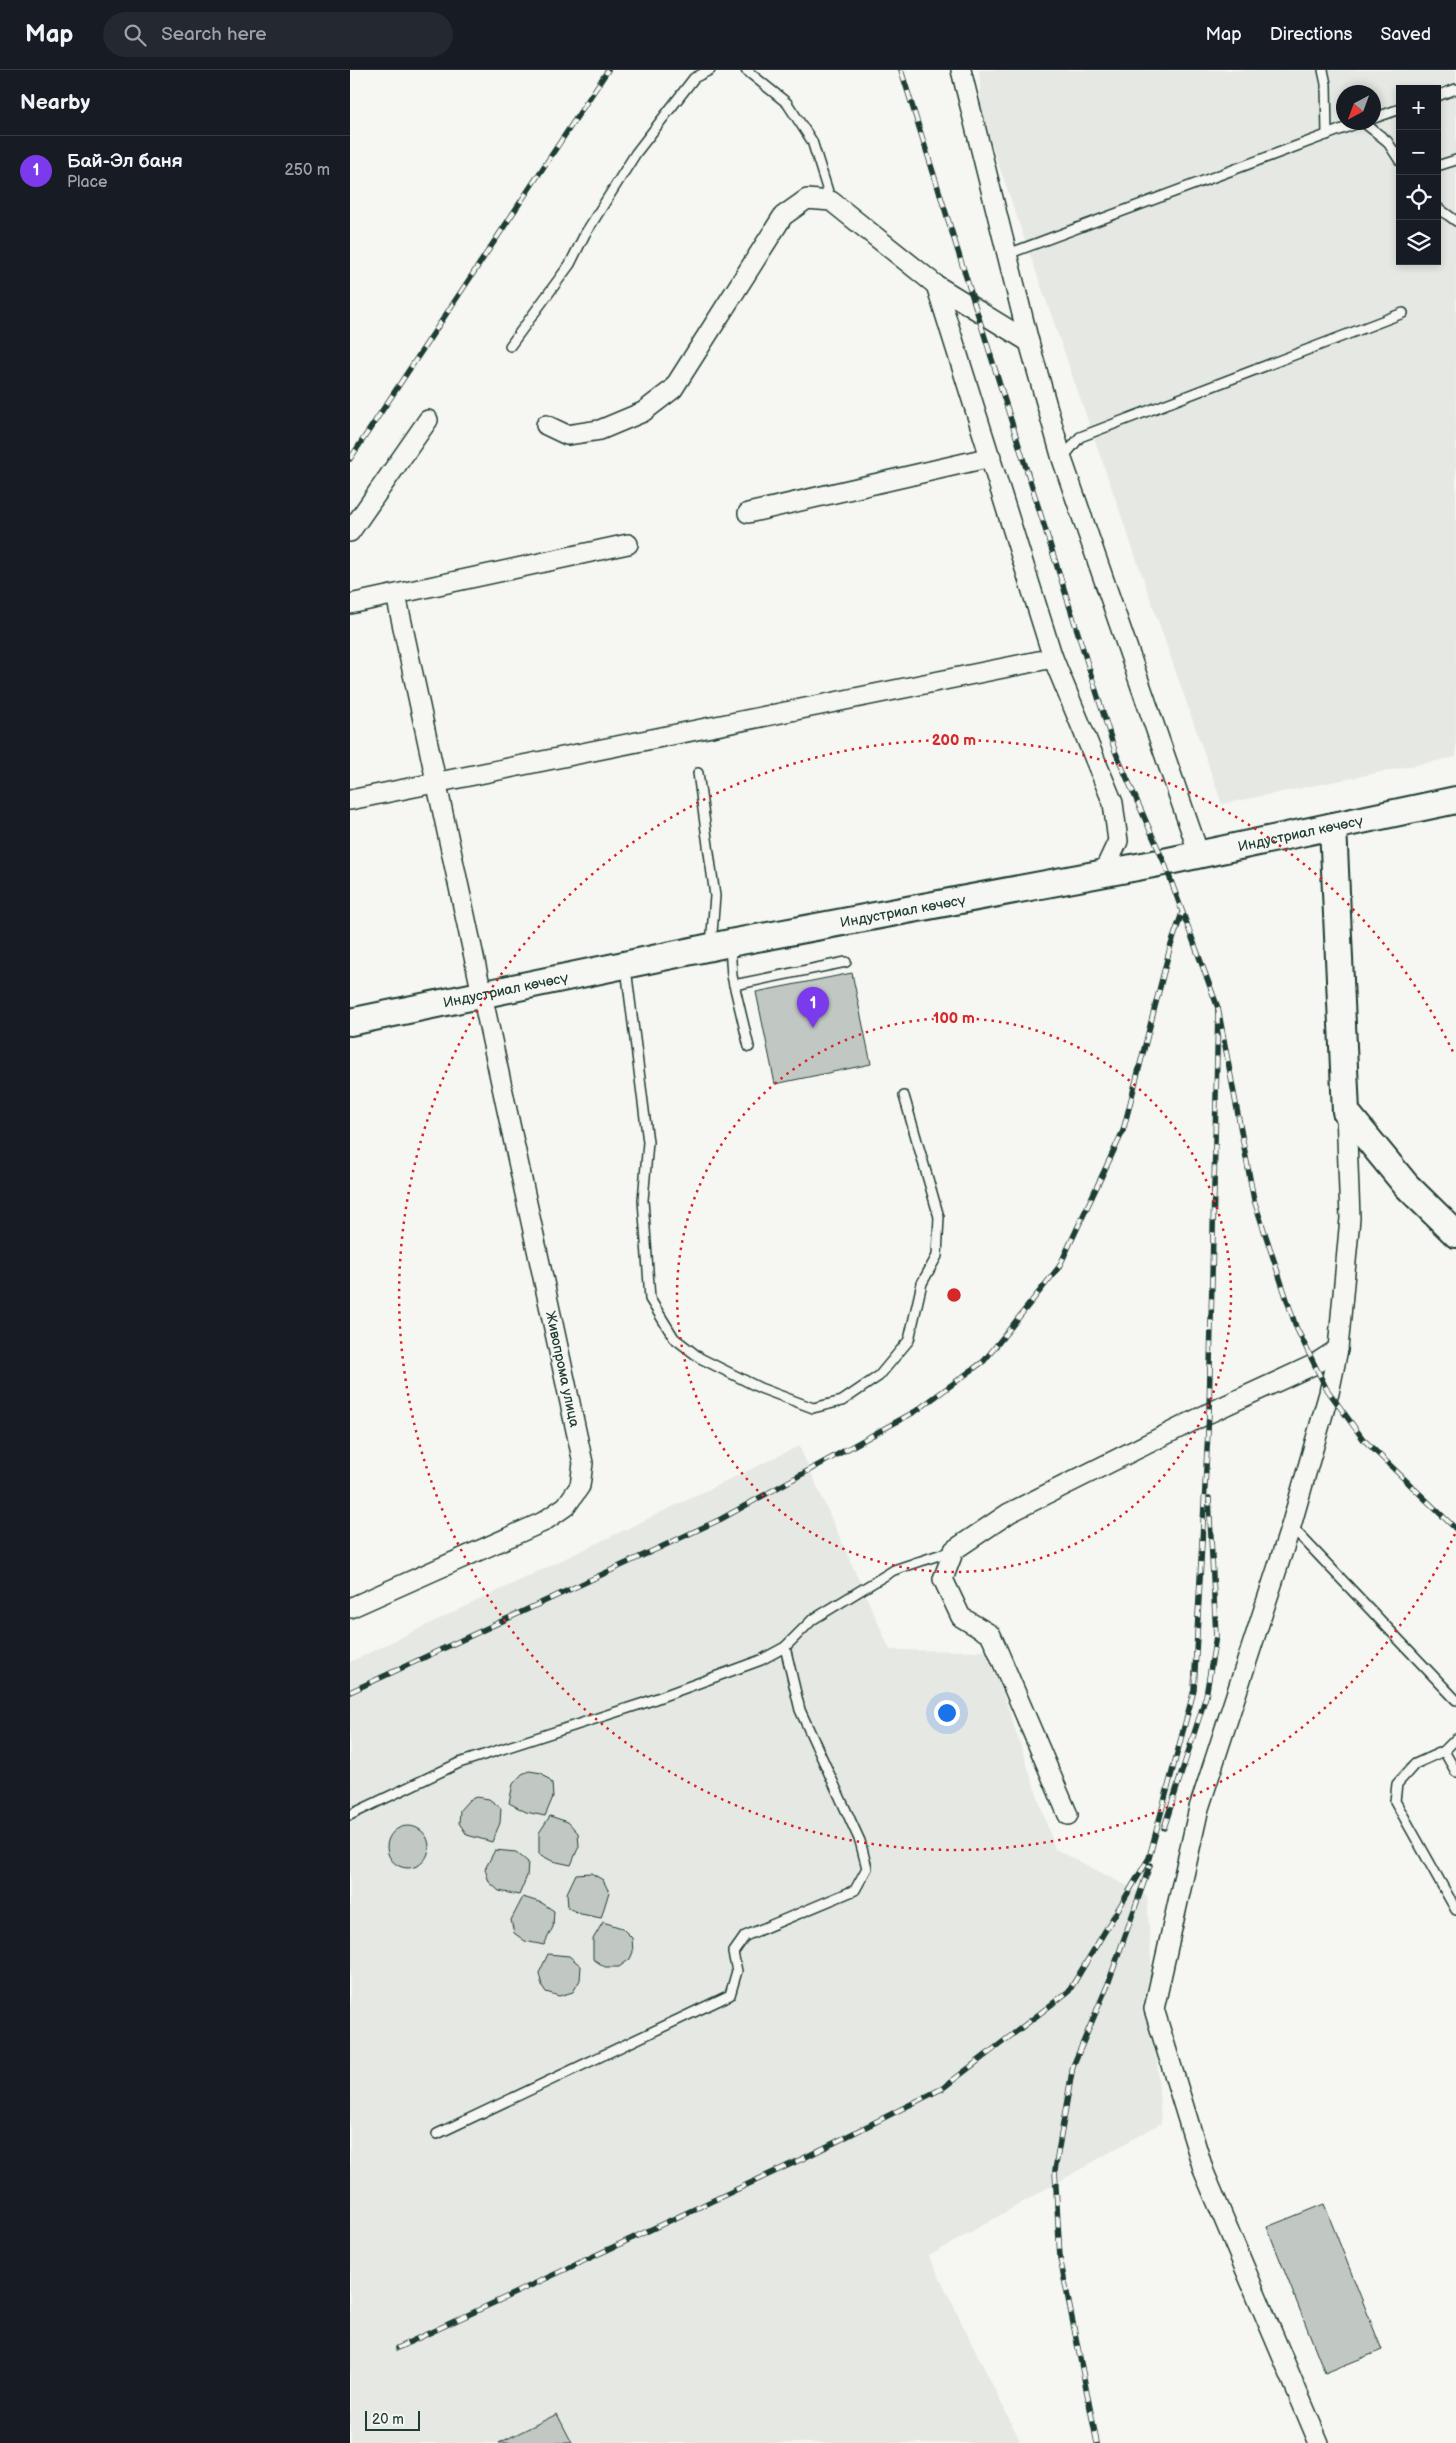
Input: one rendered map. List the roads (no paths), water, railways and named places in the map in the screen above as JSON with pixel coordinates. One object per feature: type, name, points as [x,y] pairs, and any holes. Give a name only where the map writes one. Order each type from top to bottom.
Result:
[{"type":"main road","name":"Индустриал көчөсү","points":[[350,1022],[720,945],[1103,873],[1456,800]]},
{"type":"main road","points":[[1333,826],[1346,1112],[1406,1186],[1456,1234]]},
{"type":"street","points":[[961,70],[1008,254],[1028,342],[1062,459],[1199,854]]},
{"type":"street","points":[[546,425],[567,435],[600,430],[643,412],[672,389],[783,216],[807,199],[831,201],[936,285],[1028,342]]},
{"type":"street","points":[[936,285],[1054,658],[1113,803],[1118,841],[1103,873]]},
{"type":"street","points":[[350,532],[428,420]]},
{"type":"street","points":[[748,514],[991,457]]},
{"type":"street","points":[[350,604],[628,544]]},
{"type":"street","name":"Живопрома улица","points":[[350,1608],[543,1522],[566,1506],[580,1486],[583,1463],[396,595]]},
{"type":"street","points":[[350,800],[1054,658]]},
{"type":"street","points":[[1319,2443],[1204,2172],[1154,2009],[1200,1808],[1290,1526],[1329,1393],[1338,1349],[1350,1218],[1346,1112]]},
{"type":"street","points":[[1068,1815],[991,1635],[961,1617],[943,1579],[954,1550],[1009,1513],[1200,1418],[1313,1365],[1338,1349]]},
{"type":"lane","points":[[510,346],[570,264],[585,234],[636,154],[694,78],[710,70]]},
{"type":"lane","points":[[746,70],[787,103],[812,141],[831,201]]},
{"type":"lane","points":[[1323,70],[1326,84],[1327,135]]},
{"type":"lane","points":[[1441,95],[1456,89]]},
{"type":"lane","points":[[1381,116],[1396,110]]},
{"type":"lane","points":[[1008,254],[1340,130]]},
{"type":"lane","points":[[1373,130],[1387,141],[1396,155]]},
{"type":"lane","points":[[1441,165],[1456,160]]},
{"type":"lane","points":[[1441,210],[1456,220]]},
{"type":"lane","points":[[1062,459],[1080,437],[1403,313]]},
{"type":"lane","points":[[698,773],[720,945],[734,985],[749,1047]]},
{"type":"lane","points":[[734,985],[846,962]]},
{"type":"lane","points":[[626,965],[648,1142],[643,1200],[650,1299],[674,1338],[700,1358],[760,1388],[813,1408],[842,1401],[878,1376],[909,1340],[922,1283],[938,1256],[939,1217],[904,1096]]},
{"type":"lane","points":[[1290,1526],[1456,1700]]},
{"type":"lane","points":[[350,1815],[459,1763],[644,1703],[761,1660],[785,1647],[812,1620],[894,1570],[954,1550]]},
{"type":"lane","points":[[437,2134],[730,1995],[737,1971],[733,1953],[745,1936],[855,1890],[867,1868],[860,1841],[800,1710],[785,1647]]},
{"type":"lane","points":[[1456,1739],[1444,1752],[1415,1764],[1397,1784],[1395,1801],[1456,1910]]},
{"type":"lane","points":[[1444,1752],[1456,1772]]},
{"type":"railway","points":[[350,459],[608,70]]},
{"type":"railway","points":[[901,70],[1115,751],[1164,862],[1218,1008],[1254,1200],[1296,1327],[1326,1388],[1363,1439],[1456,1529]]},
{"type":"railway","points":[[350,1692],[721,1519],[916,1411],[984,1361],[1059,1267],[1123,1131],[1170,948],[1182,913]]},
{"type":"railway","points":[[397,2348],[804,2158],[943,2088],[1069,1991],[1149,1858],[1194,1690],[1209,1413],[1218,1008]]},
{"type":"railway","points":[[1164,1828],[1206,1696],[1216,1636],[1209,1498]]},
{"type":"railway","points":[[1097,2443],[1060,2258],[1055,2170],[1073,2066],[1108,1984],[1150,1865]]},
{"type":"place","name":"Бай-Эл баня","points":[[813,1028]]}]
